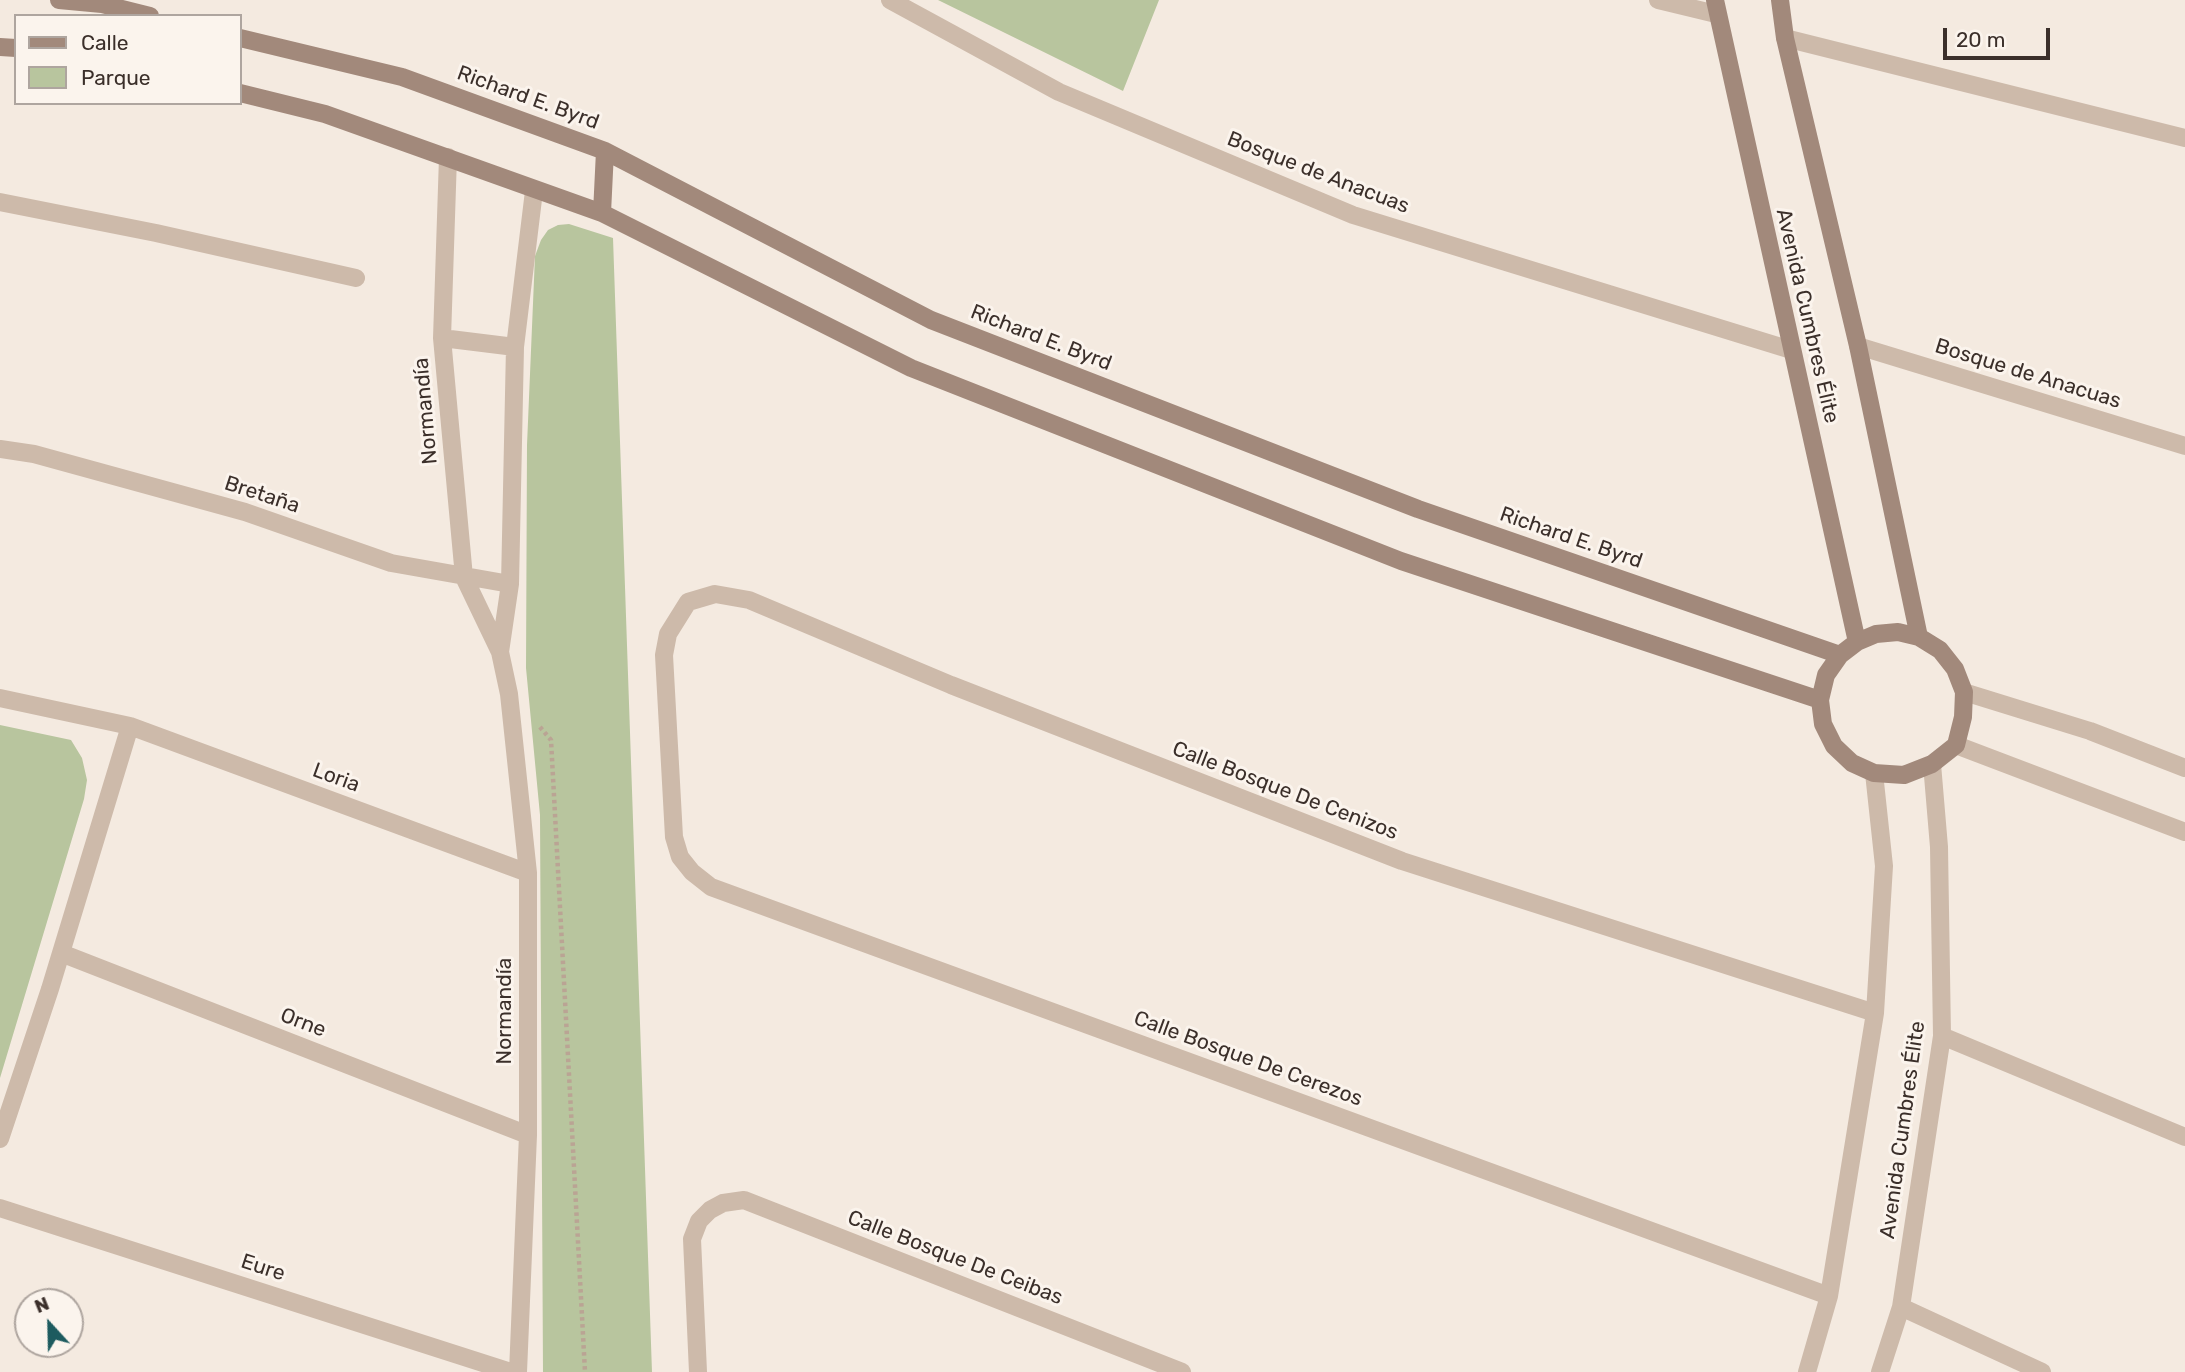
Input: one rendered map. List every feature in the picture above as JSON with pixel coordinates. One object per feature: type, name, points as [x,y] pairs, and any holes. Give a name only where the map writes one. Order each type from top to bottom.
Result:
[{"type":"street","points":[[59,0],[102,4],[142,14]]},
{"type":"street","name":"Bosque de Anacuas","points":[[890,0],[1059,92],[1353,215],[1791,350]]},
{"type":"street","points":[[1658,0],[1715,7]]},
{"type":"street","name":"Avenida Cumbres Élite","points":[[1780,0],[1785,38],[1858,346],[1919,637]]},
{"type":"street","name":"Avenida Cumbres Élite","points":[[1715,7],[1857,642]]},
{"type":"street","name":"Richard E. Byrd","points":[[242,38],[401,77],[605,150],[931,320],[1418,509],[1840,655]]},
{"type":"street","points":[[1785,38],[2185,138]]},
{"type":"street","points":[[242,93],[325,114],[534,191],[602,213],[911,369],[1401,561],[1820,699]]},
{"type":"street","points":[[602,213],[605,150]]},
{"type":"street","name":"Normandía","points":[[448,158],[442,338],[464,577],[500,652],[509,694],[528,873],[528,1135],[519,1372]]},
{"type":"street","name":"Normandía","points":[[500,652],[510,584],[515,347],[534,191]]},
{"type":"street","points":[[0,202],[156,233],[356,278]]},
{"type":"street","points":[[442,338],[515,347]]},
{"type":"street","name":"Bosque de Anacuas","points":[[1858,346],[2185,446]]},
{"type":"street","name":"Bretaña","points":[[0,449],[34,454],[245,512],[391,563],[510,584]]},
{"type":"street","name":"Calle Bosque De Cenizos","points":[[688,602],[715,594],[749,600],[951,685],[1402,861],[1875,1013]]},
{"type":"street","name":"Calle Bosque De Cerezos","points":[[688,602],[668,635],[664,655],[674,837],[680,857],[692,872],[711,887],[1829,1296]]},
{"type":"street","points":[[1898,632],[1919,637],[1940,650],[1955,669],[1964,692],[1963,717],[1956,745],[1932,764],[1904,775],[1874,773],[1852,763],[1834,746],[1823,724],[1820,699],[1826,675],[1840,655],[1857,642],[1876,634],[1898,632]]},
{"type":"street","points":[[1964,692],[2090,731],[2185,768]]},
{"type":"street","name":"Loria","points":[[0,698],[130,726],[528,873]]},
{"type":"street","points":[[0,1139],[61,953],[130,726]]},
{"type":"street","points":[[1956,745],[2185,832]]},
{"type":"street","name":"Avenida Cumbres Élite","points":[[1880,1372],[1901,1307],[1942,1036],[1939,847],[1932,764]]},
{"type":"street","name":"Avenida Cumbres Élite","points":[[1807,1372],[1829,1296],[1875,1013],[1884,866],[1874,773]]},
{"type":"street","name":"Orne","points":[[61,953],[528,1135]]},
{"type":"street","points":[[1942,1036],[2185,1137]]},
{"type":"street","name":"Calle Bosque De Ceibas","points":[[698,1372],[692,1238],[699,1221],[710,1210],[723,1203],[744,1200],[1182,1372]]},
{"type":"street","name":"Eure","points":[[0,1208],[511,1372]]},
{"type":"street","points":[[1901,1307],[2042,1372]]},
{"type":"path","points":[[551,740],[585,1372]]},
{"type":"green space","points":[[938,0],[1159,0],[1123,91]]},
{"type":"green space","points":[[569,224],[613,238],[652,1372],[543,1372],[540,815],[526,668],[527,445],[535,256],[548,230]]},
{"type":"green space","points":[[0,725],[71,740],[82,758],[87,780],[84,799],[0,1078]]}]
